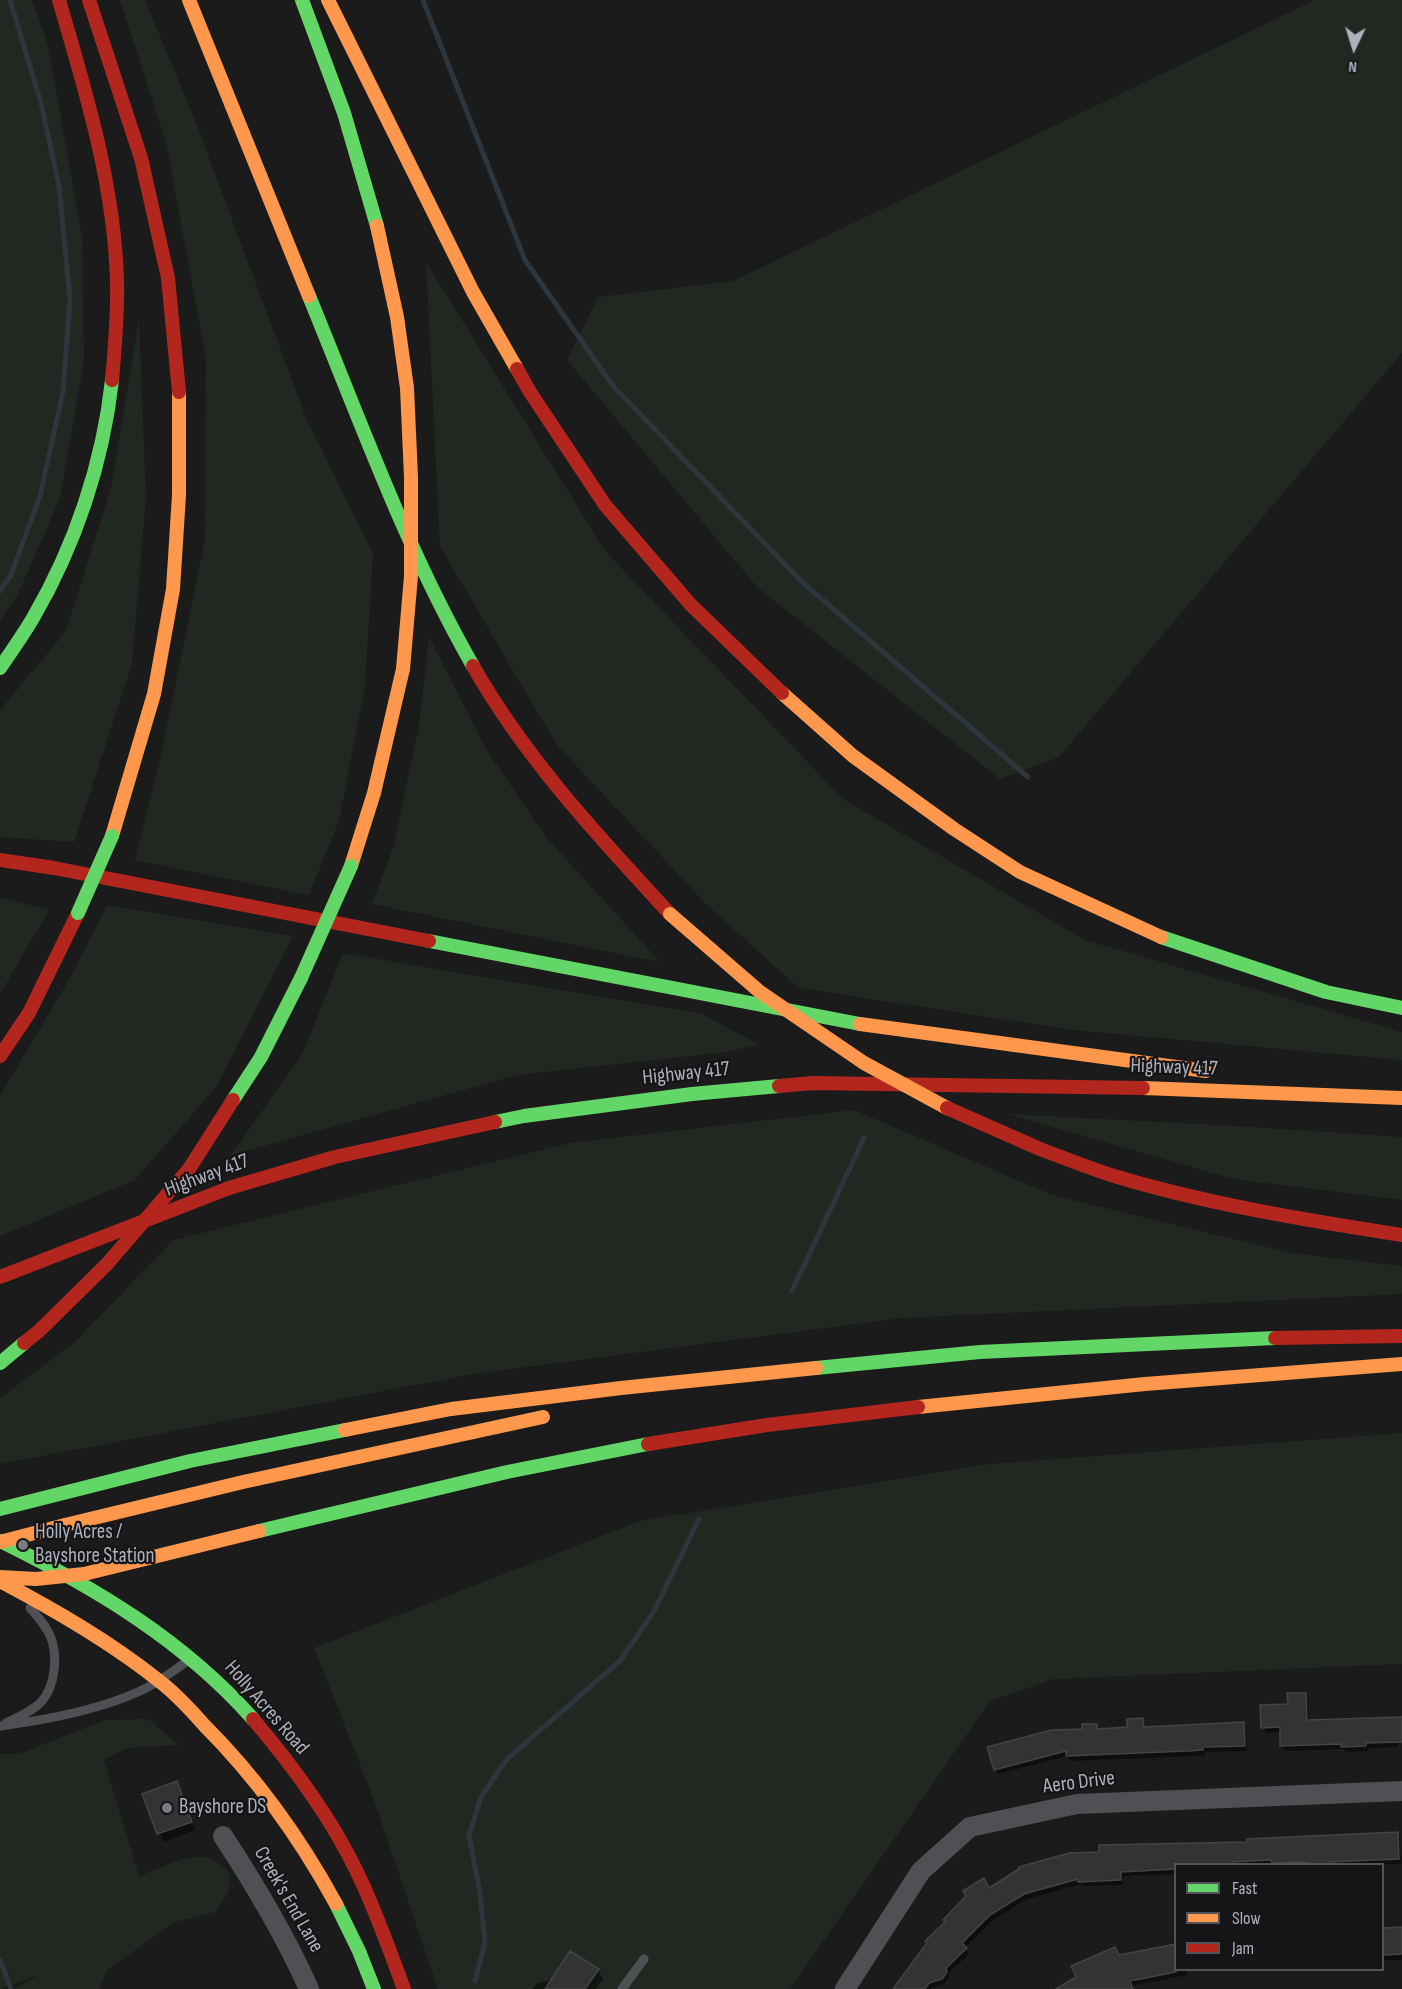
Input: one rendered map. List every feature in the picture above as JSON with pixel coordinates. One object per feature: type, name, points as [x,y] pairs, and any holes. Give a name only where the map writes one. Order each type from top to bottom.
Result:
[{"type":"main road","points":[[0,668],[50,585],[69,547],[81,514],[108,413],[118,343],[117,272],[106,179],[93,118],[59,0]]},
{"type":"main road","points":[[0,1056],[29,1013],[78,913],[112,836],[154,694],[173,590],[179,495],[179,398],[168,278],[144,169],[89,0]]},
{"type":"main road","points":[[189,0],[388,488],[436,597],[488,693],[542,770],[598,836],[670,914],[760,992],[864,1063],[957,1113],[1040,1149],[1111,1175],[1157,1188],[1271,1213],[1402,1235]]},
{"type":"main road","points":[[0,1363],[39,1331],[107,1264],[189,1169],[261,1057],[301,978],[364,833],[381,772],[403,669],[411,576],[411,477],[406,366],[388,269],[360,166],[302,0]]},
{"type":"main road","points":[[328,0],[473,291],[530,392],[605,505],[691,604],[771,683],[853,756],[1020,872],[1169,941],[1326,992],[1402,1008]]},
{"type":"main road","points":[[0,860],[54,868],[853,1023],[1220,1073]]},
{"type":"main road","points":[[1265,1078],[1402,1097]]},
{"type":"main road","name":"Highway 417","points":[[0,1277],[229,1188],[335,1157],[524,1116],[692,1094],[813,1083],[1076,1086],[1402,1097]]},
{"type":"main road","points":[[0,1509],[190,1461],[451,1409],[621,1388],[980,1352],[1264,1339],[1402,1336]]},
{"type":"main road","points":[[3,1581],[72,1577],[527,1468],[700,1436],[845,1415],[1112,1387],[1402,1364]]},
{"type":"main road","points":[[613,1402],[740,1376]]},
{"type":"main road","points":[[0,1541],[293,1470],[556,1415]]},
{"type":"main road","name":"Holly Acres Road","points":[[0,1541],[112,1600],[191,1658],[220,1684],[273,1741],[313,1798],[356,1869],[404,1989]]},
{"type":"main road","points":[[3,1581],[106,1641],[159,1681],[224,1743],[276,1807],[328,1889],[344,1919],[374,1989]]},
{"type":"street","name":"Aero Drive","points":[[845,1989],[921,1871],[970,1827],[1077,1804],[1402,1791]]},
{"type":"street","name":"Creek's End Lane","points":[[223,1836],[280,1929],[309,1989]]},
{"type":"lane","points":[[0,1726],[28,1712],[42,1701],[53,1676],[54,1664],[51,1637],[40,1620],[3,1581]]},
{"type":"lane","points":[[0,1726],[84,1711],[139,1692],[191,1658]]},
{"type":"lane","points":[[621,1989],[644,1959]]},
{"type":"shaded area","points":[[0,0],[32,0],[48,45],[82,237],[84,361],[60,498],[18,594],[0,621]]},
{"type":"shaded area","points":[[120,0],[145,0],[195,120],[306,418],[373,553],[365,687],[339,821],[309,895],[135,860],[162,750],[205,540],[206,359],[166,142]]},
{"type":"shaded area","points":[[1315,0],[1402,0],[1402,353],[1059,757],[1000,779],[757,587],[567,360],[598,297],[733,281]]},
{"type":"shaded area","points":[[426,262],[605,551],[843,799],[1085,940],[1402,1032],[1402,1060],[1073,1030],[799,988],[706,904],[556,744],[440,546]]},
{"type":"shaded area","points":[[139,319],[146,497],[132,664],[74,842],[0,837],[0,710],[66,631],[111,488]]},
{"type":"shaded area","points":[[429,637],[486,749],[546,837],[660,962],[372,904],[393,848],[419,726]]},
{"type":"shaded area","points":[[0,897],[49,910],[0,994]]},
{"type":"shaded area","points":[[107,905],[293,936],[217,1086],[135,1180],[0,1236],[0,1095],[70,978]]},
{"type":"shaded area","points":[[343,953],[702,1014],[760,1045],[718,1053],[517,1075],[231,1155],[303,1053]]},
{"type":"shaded area","points":[[854,1110],[1052,1195],[1291,1253],[1402,1266],[1402,1294],[902,1318],[473,1374],[0,1464],[0,1398],[75,1342],[173,1240],[570,1143]]},
{"type":"shaded area","points":[[1008,1114],[1402,1137],[1402,1200],[1233,1179]]},
{"type":"shaded area","points":[[1402,1433],[1402,1664],[1053,1679],[990,1701],[790,1989],[438,1989],[371,1792],[314,1648],[640,1521],[990,1464]]},
{"type":"shaded area","points":[[148,1719],[179,1745],[128,1748],[104,1760],[139,1876],[187,1858],[210,1859],[221,1865],[231,1875],[228,1892],[215,1912],[175,1922],[107,1970],[99,1989],[14,1989],[41,1974],[0,1989],[0,1754],[19,1754],[105,1720]]},
{"type":"building","points":[[1287,1693],[1306,1693],[1307,1720],[1402,1717],[1402,1742],[1366,1743],[1366,1746],[1341,1747],[1341,1744],[1280,1746],[1280,1727],[1261,1728],[1260,1705],[1288,1704]]},
{"type":"building","points":[[1143,1718],[1144,1727],[1244,1722],[1245,1746],[1203,1747],[1203,1750],[1188,1751],[1066,1756],[1066,1751],[994,1770],[987,1747],[1052,1730],[1082,1729],[1082,1724],[1097,1724],[1097,1729],[1127,1727],[1127,1719]]},
{"type":"building","name":"Bayshore DS","points":[[177,1781],[192,1822],[157,1834],[142,1794]]},
{"type":"building","points":[[1398,1832],[1399,1859],[1329,1863],[1272,1863],[1271,1860],[1174,1863],[1174,1869],[1121,1872],[1121,1880],[1078,1882],[1078,1879],[1024,1894],[990,1915],[962,1943],[967,1948],[946,1968],[947,1972],[942,1979],[929,1983],[925,1989],[893,1989],[927,1943],[925,1941],[945,1922],[943,1920],[966,1896],[963,1891],[984,1878],[989,1888],[1019,1867],[1069,1853],[1099,1852],[1099,1845],[1247,1842],[1247,1839]]},
{"type":"building","points":[[1402,1927],[1402,1954],[1384,1955],[1384,1928]]},
{"type":"building","points":[[1174,1944],[1174,1971],[1176,1972],[1130,1981],[1133,1989],[1056,1989],[1076,1977],[1071,1966],[1115,1947],[1119,1955]]},
{"type":"building","points":[[570,1951],[599,1969],[585,1989],[545,1989]]},
{"type":"waterway","points":[[0,591],[11,575],[40,496],[63,392],[70,299],[59,186],[41,103],[10,0]]},
{"type":"waterway","points":[[423,0],[525,260],[613,386],[802,582],[1028,777]]},
{"type":"waterway","points":[[792,1291],[864,1138]]},
{"type":"waterway","points":[[475,1981],[485,1943],[480,1893],[469,1835],[481,1797],[507,1759],[620,1661],[654,1611],[699,1519]]},
{"type":"waterway","points":[[0,1960],[11,1989]]},
{"type":"traffic: fast","points":[[302,0],[344,113],[377,226]]},
{"type":"traffic: fast","points":[[309,296],[405,530],[473,666]]},
{"type":"traffic: fast","points":[[0,668],[48,591],[74,533],[102,442],[112,380]]},
{"type":"traffic: fast","points":[[78,913],[112,836]]},
{"type":"traffic: fast","points":[[301,978],[351,866]]},
{"type":"traffic: fast","points":[[1161,937],[1326,992],[1402,1008]]},
{"type":"traffic: fast","points":[[429,941],[860,1024]]},
{"type":"traffic: fast","points":[[233,1100],[261,1057],[301,978]]},
{"type":"traffic: fast","points":[[495,1122],[524,1116],[692,1094],[779,1086]]},
{"type":"traffic: fast","points":[[816,1368],[980,1352],[1275,1338]]},
{"type":"traffic: fast","points":[[0,1363],[24,1343]]},
{"type":"traffic: fast","points":[[0,1509],[190,1461],[345,1430]]},
{"type":"traffic: fast","points":[[259,1531],[507,1472],[648,1444]]},
{"type":"traffic: fast","points":[[0,1541],[69,1577],[136,1618],[197,1664],[253,1719]]},
{"type":"traffic: fast","points":[[336,1904],[359,1951],[374,1989]]},
{"type":"traffic: slow","points":[[189,0],[309,296]]},
{"type":"traffic: slow","points":[[328,0],[473,292],[517,369]]},
{"type":"traffic: slow","points":[[377,226],[397,317],[407,388]]},
{"type":"traffic: slow","points":[[403,669],[411,576],[411,477],[407,388]]},
{"type":"traffic: slow","points":[[112,836],[154,694],[173,589],[179,495],[179,392]]},
{"type":"traffic: slow","points":[[351,866],[374,793],[403,669]]},
{"type":"traffic: slow","points":[[782,693],[853,756],[954,829],[1020,872],[1161,937]]},
{"type":"traffic: slow","points":[[670,914],[760,992],[864,1063],[947,1108]]},
{"type":"traffic: slow","points":[[860,1024],[1206,1071]]},
{"type":"traffic: slow","points":[[1143,1088],[1402,1098]]},
{"type":"traffic: slow","points":[[918,1407],[1145,1384],[1402,1364]]},
{"type":"traffic: slow","points":[[345,1430],[451,1409],[621,1388],[816,1368]]},
{"type":"traffic: slow","points":[[65,1525],[243,1482],[543,1417]]},
{"type":"traffic: slow","points":[[0,1542],[65,1525]]},
{"type":"traffic: slow","points":[[0,1577],[36,1579],[84,1574],[259,1531]]},
{"type":"traffic: slow","points":[[0,1581],[101,1639],[176,1696],[260,1788],[308,1856],[336,1904]]},
{"type":"traffic: jam","points":[[59,0],[97,138],[115,244],[117,293],[112,380]]},
{"type":"traffic: jam","points":[[89,0],[141,158],[168,278],[179,392]]},
{"type":"traffic: jam","points":[[517,369],[605,505],[691,605],[782,693]]},
{"type":"traffic: jam","points":[[473,666],[516,733],[564,796],[670,914]]},
{"type":"traffic: jam","points":[[0,860],[54,868],[429,941]]},
{"type":"traffic: jam","points":[[0,1056],[29,1013],[78,913]]},
{"type":"traffic: jam","points":[[779,1086],[813,1083],[1143,1088]]},
{"type":"traffic: jam","points":[[24,1343],[107,1264],[189,1169],[233,1100]]},
{"type":"traffic: jam","points":[[947,1108],[1040,1149]]},
{"type":"traffic: jam","points":[[0,1277],[229,1188],[335,1157],[495,1122]]},
{"type":"traffic: jam","points":[[1040,1149],[1114,1176],[1185,1195],[1293,1217],[1402,1235]]},
{"type":"traffic: jam","points":[[1275,1338],[1402,1336]]},
{"type":"traffic: jam","points":[[648,1444],[767,1425],[918,1407]]},
{"type":"traffic: jam","points":[[253,1719],[309,1792],[346,1850],[382,1929],[404,1989]]},
{"type":"place","name":"Holly Acres / Bayshore Station","points":[[23,1545]]},
{"type":"place","name":"Bayshore DS","points":[[167,1808]]}]
